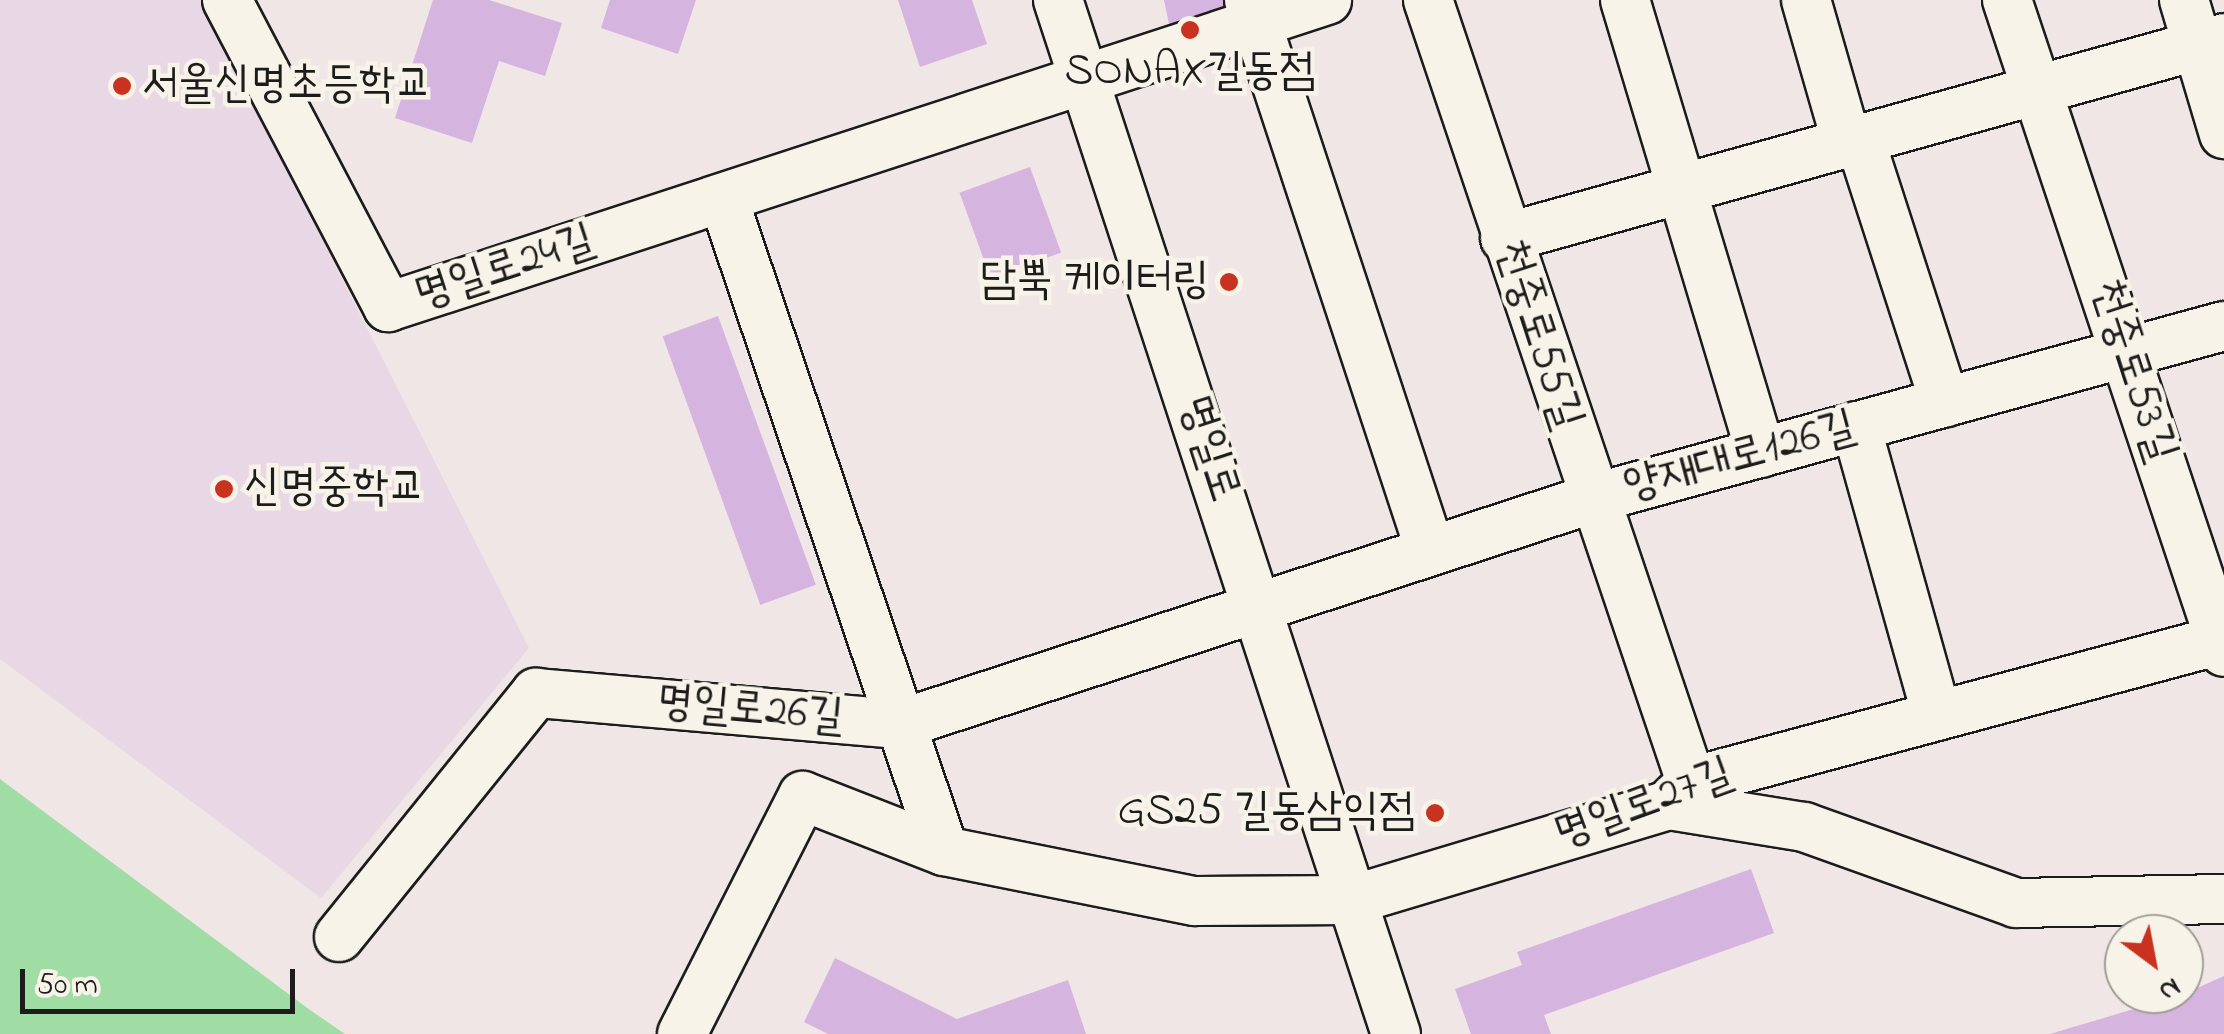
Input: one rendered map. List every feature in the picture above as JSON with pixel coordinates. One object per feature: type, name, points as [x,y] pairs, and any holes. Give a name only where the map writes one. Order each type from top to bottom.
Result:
[{"type":"street","name":"명일로24길","points":[[227,0],[388,307],[1085,81],[1253,12],[1328,0]]},
{"type":"street","name":"명일로","points":[[1058,0],[1260,604],[1396,1034]]},
{"type":"street","name":"천중로55길","points":[[1428,0],[1591,499],[1680,794]]},
{"type":"street","points":[[1625,0],[1761,452]]},
{"type":"street","points":[[1806,0],[1945,403]]},
{"type":"street","name":"천중로53길","points":[[2007,0],[2223,644]]},
{"type":"street","points":[[2184,0],[2211,42],[2224,134]]},
{"type":"street","points":[[1253,12],[1430,550]]},
{"type":"street","points":[[1505,238],[2211,42]]},
{"type":"street","points":[[723,198],[944,850]]},
{"type":"street","name":"양재대로126길","points":[[1260,604],[1591,499],[2224,326]]},
{"type":"street","points":[[1856,426],[1937,716]]},
{"type":"street","name":"명일로26길","points":[[339,937],[536,692],[901,724],[1260,604]]},
{"type":"street","name":"명일로27길","points":[[1352,900],[1937,716],[2223,644]]},
{"type":"street","points":[[1680,794],[1804,827],[2016,903],[2224,899]]},
{"type":"street","points":[[682,1034],[804,796],[944,850],[1195,901],[1352,900]]},
{"type":"shaded area","name":"신명중학교","points":[[0,0],[201,0],[529,648],[321,898],[0,659]]},
{"type":"green space","points":[[0,779],[310,1010],[345,1034],[0,1034]]},
{"type":"building","points":[[433,0],[489,0],[562,23],[545,76],[499,61],[472,143],[395,118]]},
{"type":"building","points":[[610,0],[696,0],[678,54],[601,28]]},
{"type":"building","points":[[898,0],[972,0],[987,44],[920,67]]},
{"type":"building","name":"SONAX길동점","points":[[1164,0],[1242,0],[1173,43]]},
{"type":"building","points":[[1030,167],[1061,253],[991,278],[960,193]]},
{"type":"building","points":[[718,316],[816,585],[760,605],[663,336]]},
{"type":"building","points":[[1751,869],[1774,933],[1544,1015],[1551,1034],[1471,1034],[1455,989],[1522,965],[1517,952]]},
{"type":"building","points":[[835,958],[957,1019],[1068,980],[1086,1034],[828,1034],[804,1022]]},
{"type":"building","points":[[2224,976],[2224,1034],[2050,1034],[2117,1014],[2204,1014],[2204,985]]},
{"type":"place","name":"SONAX길동점","points":[[1190,30]]},
{"type":"place","name":"서울신명초등학교","points":[[122,86]]},
{"type":"place","name":"담뿍 케이터링","points":[[1229,282]]},
{"type":"place","name":"신명중학교","points":[[224,489]]},
{"type":"place","name":"GS25 길동삼익점","points":[[1435,813]]}]
